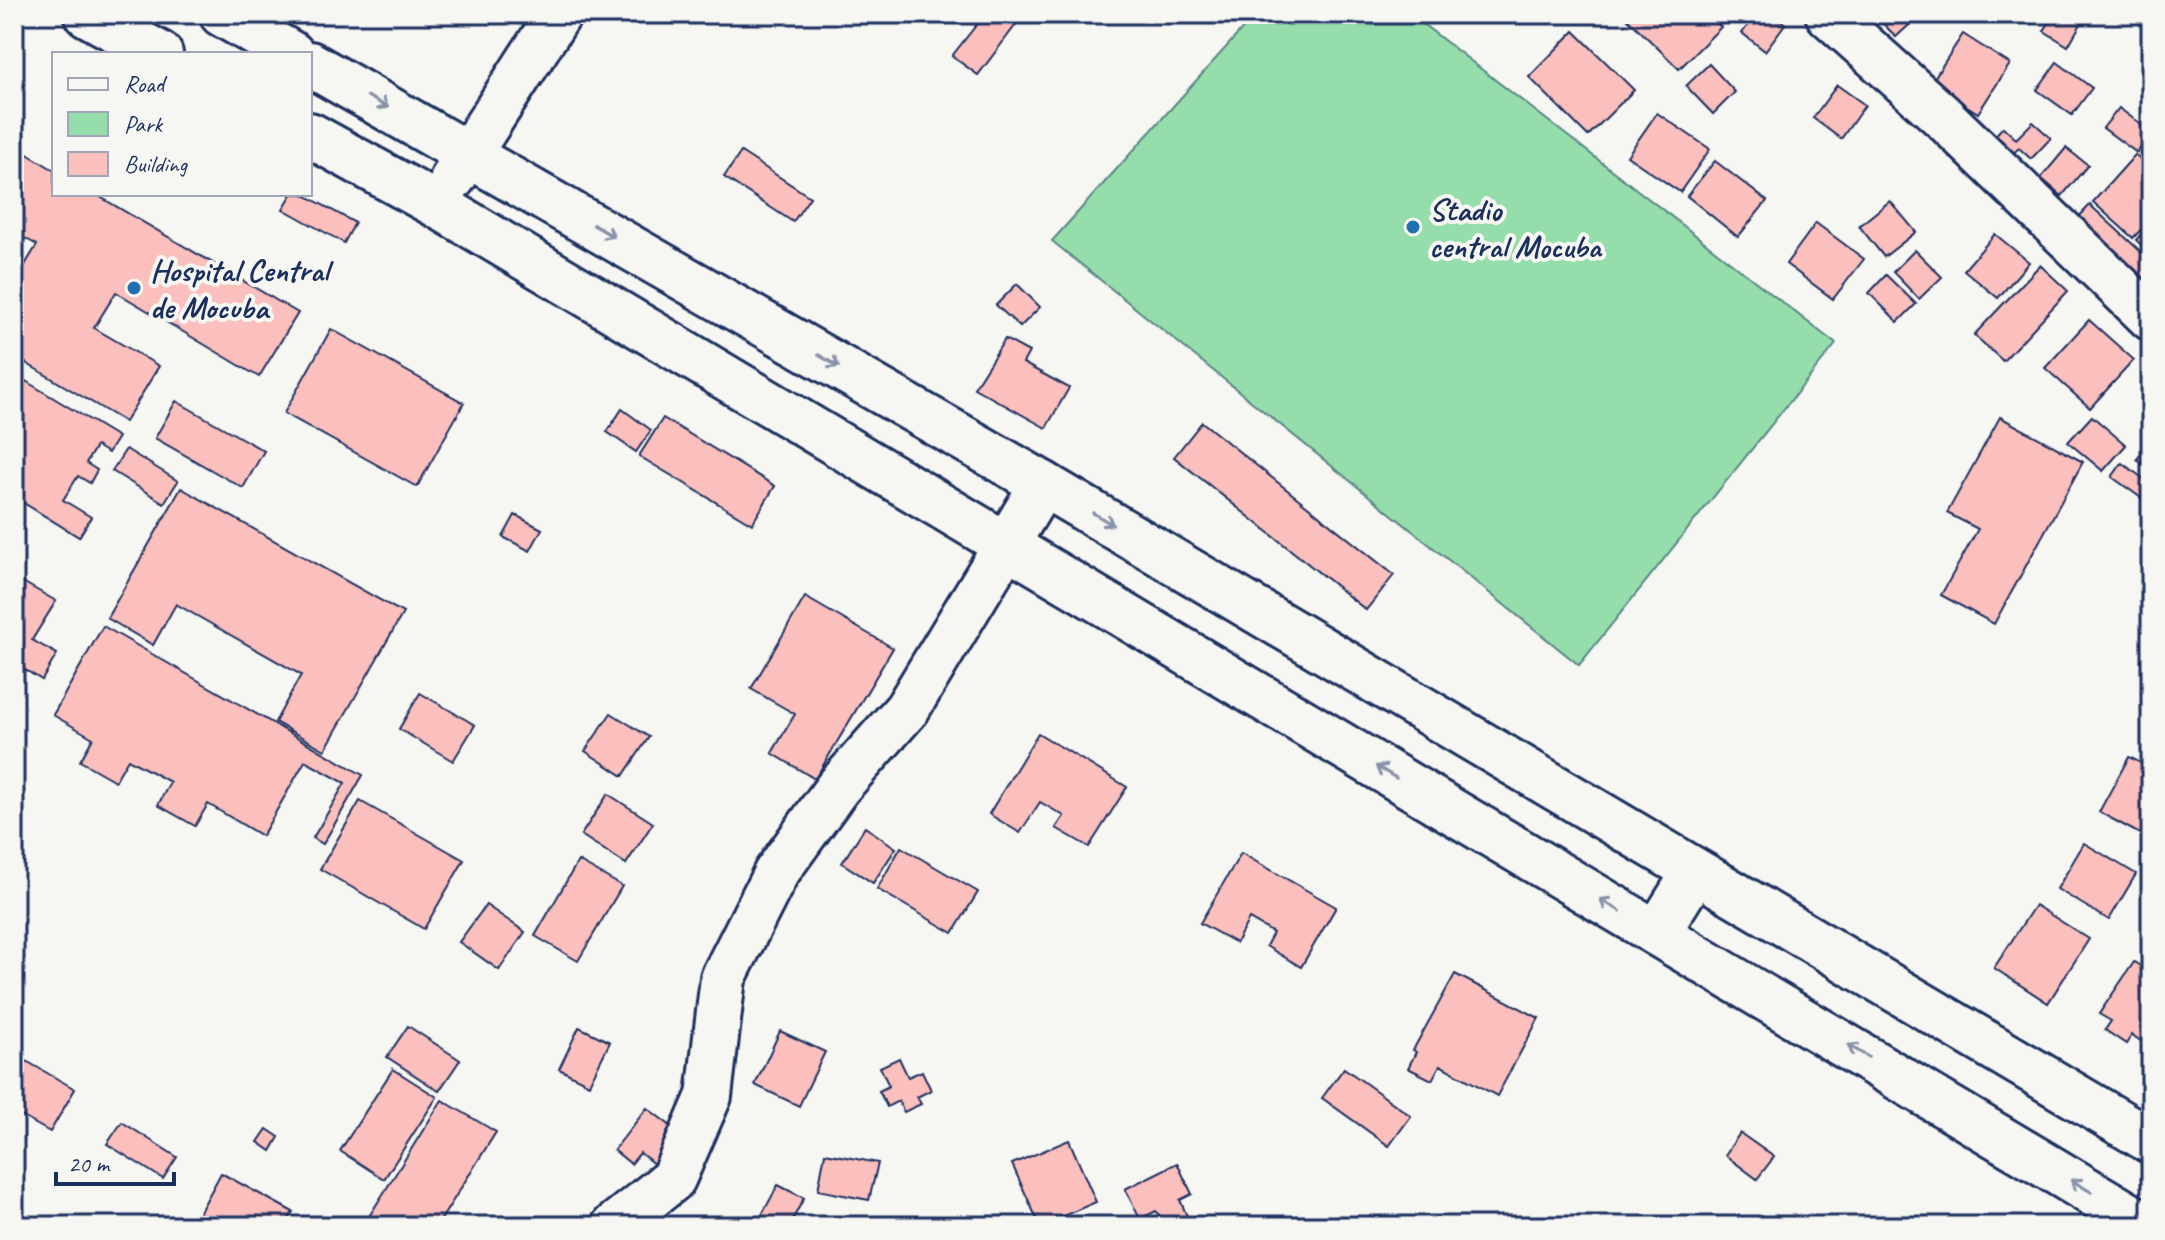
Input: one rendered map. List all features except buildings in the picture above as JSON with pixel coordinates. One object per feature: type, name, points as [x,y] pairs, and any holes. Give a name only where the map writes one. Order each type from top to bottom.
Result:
[{"type":"street","points":[[87,14],[156,52]]},
{"type":"street","points":[[222,14],[288,52]]},
{"type":"street","points":[[437,205],[559,14]]},
{"type":"street","points":[[1828,14],[1942,116],[2151,318]]},
{"type":"street","points":[[312,65],[1043,484],[2151,1141]]},
{"type":"street","points":[[312,136],[437,205],[2147,1226]]},
{"type":"street","points":[[614,1226],[673,1179],[709,1096],[723,978],[776,873],[838,787],[907,709],[1043,484]]},
{"type":"street","points":[[1657,933],[1695,872]]},
{"type":"green space","points":[[1256,14],[1410,14],[1836,344],[1579,665],[1052,241]]},
{"type":"place","name":"Stadio central Mocuba","points":[[1413,227]]},
{"type":"place","name":"Hospital Central de Mocuba","points":[[134,288]]}]
